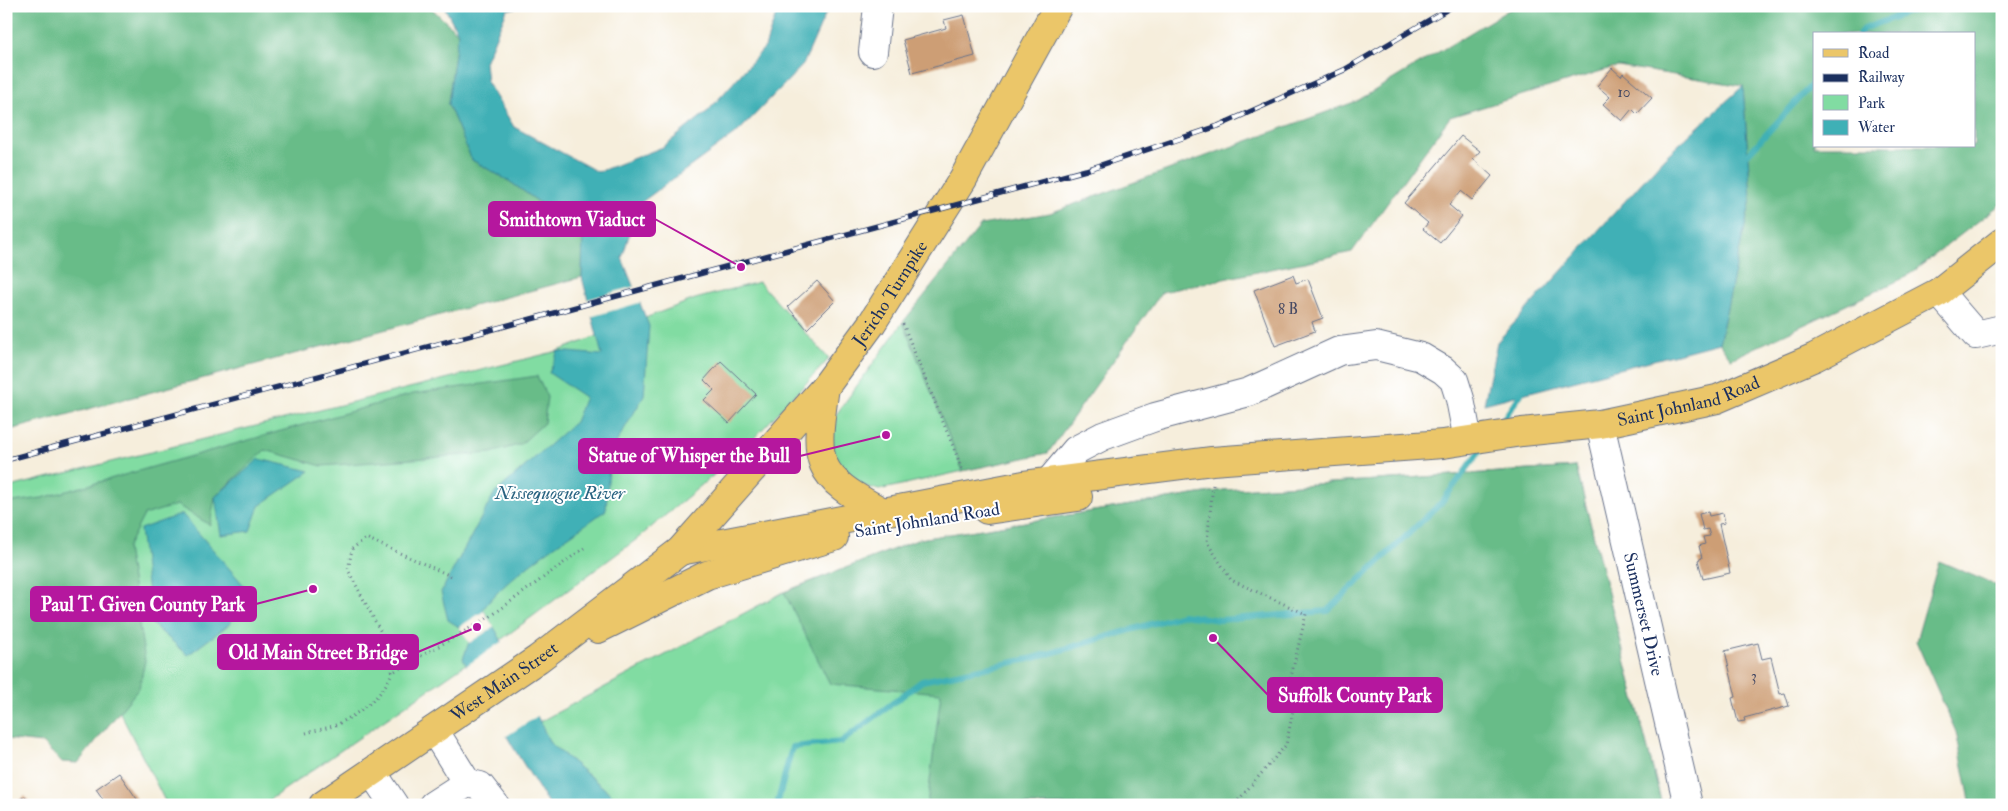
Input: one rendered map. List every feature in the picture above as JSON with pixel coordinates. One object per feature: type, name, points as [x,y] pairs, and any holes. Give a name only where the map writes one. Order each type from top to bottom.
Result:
[{"type":"main road","name":"Jericho Turnpike","points":[[680,551],[825,387],[872,323],[963,179],[1058,6]]},
{"type":"main road","name":"Saint Johnland Road","points":[[680,551],[1049,482],[1212,461],[1455,442],[1522,432],[1600,424],[1717,399],[1815,357],[1938,292],[2002,242]]},
{"type":"main road","points":[[825,387],[819,430],[820,454],[824,467],[830,477],[840,486],[883,512]]},
{"type":"main road","name":"Saint Johnland Road","points":[[538,659],[708,575],[853,531],[1251,470],[1338,452]]},
{"type":"main road","points":[[741,481],[737,507],[742,527],[749,538],[762,548],[782,553]]},
{"type":"main road","name":"West Main Street","points":[[323,805],[538,659],[680,551]]},
{"type":"street","points":[[873,52],[878,6]]},
{"type":"street","points":[[1938,292],[1976,335],[2002,329]]},
{"type":"street","points":[[1049,482],[1076,450],[1103,436],[1155,417],[1248,392],[1339,351],[1376,346],[1422,357],[1443,370],[1454,380],[1460,400],[1455,442]]},
{"type":"street","name":"Summerset Drive","points":[[1600,424],[1688,805]]},
{"type":"street","points":[[444,723],[467,783]]},
{"type":"street","points":[[372,772],[394,805]]},
{"type":"street","points":[[433,805],[467,783],[480,786],[495,805]]},
{"type":"path","points":[[903,324],[963,470]]},
{"type":"path","points":[[1213,487],[1208,542],[1231,580],[1306,614],[1290,681],[1293,711],[1286,745],[1234,805]]},
{"type":"path","points":[[306,733],[339,723],[367,705],[384,688],[394,671],[394,658],[348,570],[352,549],[366,538],[450,576]]},
{"type":"path","points":[[394,671],[461,635],[491,616],[584,548]]},
{"type":"green space","points":[[6,6],[429,6],[458,33],[448,104],[472,160],[509,181],[583,233],[582,277],[6,431]]},
{"type":"green space","points":[[1515,6],[2002,6],[2002,203],[1906,277],[1731,359],[1719,343],[1751,199],[1743,86],[1618,66],[1450,117],[1352,252],[1162,292],[1048,453],[963,471],[903,322],[981,225],[1050,213],[1357,101]]},
{"type":"green space","points":[[759,282],[829,359],[740,453],[637,539],[502,639],[262,805],[167,805],[6,488],[558,351],[695,299]]},
{"type":"green space","points":[[903,322],[963,471],[879,490],[846,481],[826,455],[830,423]]},
{"type":"green space","points":[[537,376],[547,397],[544,423],[521,444],[491,453],[322,466],[265,450],[215,497],[210,525],[177,505],[144,515],[127,548],[145,661],[139,688],[78,763],[62,762],[42,743],[6,739],[6,503],[42,498],[413,394]]},
{"type":"green space","points":[[1576,467],[1662,805],[624,805],[550,743],[539,722],[784,592],[920,539],[1224,490]]},
{"type":"green space","points":[[1576,467],[1662,805],[927,805],[941,693],[830,684],[784,592],[920,539],[1224,490]]},
{"type":"green space","points":[[1939,561],[2002,588],[2002,805],[1971,805],[1956,732],[1916,641]]},
{"type":"water","name":"Nissequogue River","points":[[444,6],[522,6],[507,10],[485,62],[487,82],[514,127],[598,172],[663,147],[708,111],[765,47],[779,6],[829,6],[803,65],[739,131],[639,204],[622,258],[649,326],[644,396],[610,453],[606,510],[525,568],[509,581],[483,609],[498,634],[550,743],[624,805],[549,805],[513,747],[463,659],[469,642],[459,627],[448,620],[441,592],[494,494],[575,422],[585,397],[549,373],[558,351],[602,355],[582,277],[583,233],[509,181],[472,160],[448,104],[458,33]]},
{"type":"water","points":[[1743,86],[1751,199],[1719,343],[1484,404],[1497,342],[1664,158]]},
{"type":"water","points":[[259,459],[310,471],[259,506],[250,531],[221,535],[215,497]]},
{"type":"water","points":[[182,514],[254,597],[229,611],[231,623],[188,655],[152,624],[140,529]]},
{"type":"pier","points":[[636,286],[642,302],[590,317],[585,300]]},
{"type":"pier","points":[[484,611],[494,627],[469,643],[459,627]]},
{"type":"pier","points":[[504,640],[539,715],[505,737],[466,666]]},
{"type":"building","points":[[964,15],[975,56],[912,73],[903,40],[946,28],[944,20]]},
{"type":"building","points":[[1612,68],[1621,76],[1623,73],[1652,98],[1637,114],[1632,109],[1622,121],[1603,104],[1610,97],[1597,86]]},
{"type":"building","points":[[1461,136],[1480,151],[1473,159],[1492,176],[1472,200],[1461,191],[1449,205],[1462,216],[1440,243],[1423,229],[1428,223],[1404,203]]},
{"type":"building","points":[[1293,275],[1296,283],[1308,279],[1323,318],[1312,322],[1315,331],[1275,346],[1254,290]]},
{"type":"building","points":[[817,281],[835,301],[807,329],[788,307]]},
{"type":"building","points":[[721,361],[756,394],[729,423],[704,400],[714,390],[704,380]]},
{"type":"building","points":[[1708,512],[1709,516],[1723,513],[1725,523],[1719,524],[1730,573],[1703,579],[1698,560],[1702,558],[1699,546],[1705,544],[1703,537],[1710,536],[1708,529],[1703,530],[1699,514]]},
{"type":"building","points":[[1758,643],[1762,659],[1771,657],[1780,694],[1785,693],[1789,706],[1744,718],[1745,721],[1738,722],[1732,698],[1736,697],[1725,651]]},
{"type":"building","points":[[119,773],[141,805],[95,805],[103,799],[96,789]]},
{"type":"building","points":[[25,796],[31,805],[12,805]]},
{"type":"waterway","points":[[1861,32],[1863,29],[1925,6]]},
{"type":"waterway","points":[[1748,154],[1813,83]]},
{"type":"waterway","points":[[1497,428],[1521,394]]},
{"type":"waterway","points":[[777,805],[792,747],[841,742],[922,681],[1034,658],[1182,615],[1220,620],[1327,611],[1441,503],[1484,446]]},
{"type":"railway","points":[[6,460],[1086,170],[1218,126],[1344,70],[1453,6]]},
{"type":"place","name":"Smithtown Viaduct","points":[[741,267]]},
{"type":"place","name":"Statue of Whisper the Bull","points":[[886,435]]},
{"type":"place","name":"Paul T. Given County Park","points":[[313,589]]},
{"type":"place","name":"Old Main Street Bridge","points":[[477,627]]},
{"type":"place","name":"Suffolk County Park","points":[[1213,638]]}]
